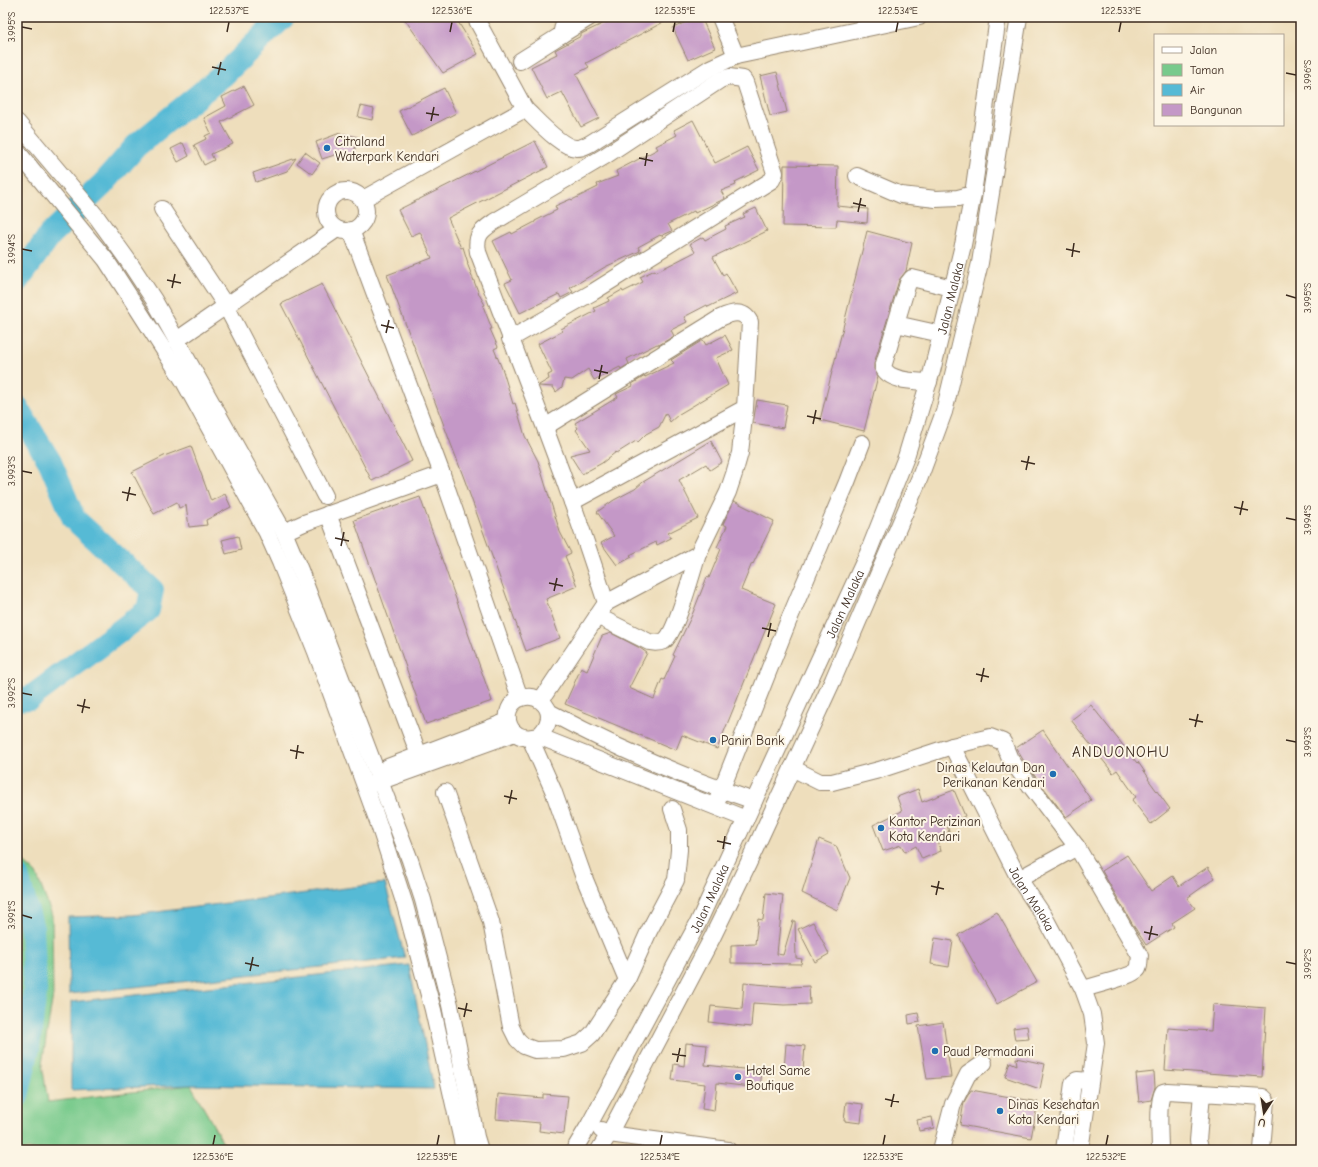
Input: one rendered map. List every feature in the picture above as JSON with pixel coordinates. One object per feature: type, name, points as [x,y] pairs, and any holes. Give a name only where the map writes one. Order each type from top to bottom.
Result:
[{"type":"street","points":[[475,17],[525,109],[562,143],[572,148],[581,147],[596,139],[710,68],[736,56],[919,17]]},
{"type":"street","points":[[561,35],[565,17]]},
{"type":"street","points":[[520,61],[590,17]]},
{"type":"street","points":[[720,17],[736,56]]},
{"type":"street","name":"Jalan Malaka","points":[[576,1147],[698,923],[729,812],[868,553],[906,457],[922,382],[946,286],[963,245],[965,196],[998,17]]},
{"type":"street","name":"Jalan Malaka","points":[[600,1150],[715,931],[748,864],[845,651],[920,477],[944,412],[980,263],[1019,17]]},
{"type":"street","points":[[510,339],[593,292],[772,180],[775,173],[743,79],[729,77],[720,80],[605,156],[483,230],[476,243],[510,339],[545,427],[606,603]]},
{"type":"street","points":[[363,199],[525,109]]},
{"type":"street","points":[[17,122],[96,216],[154,300],[284,532],[385,774],[432,935],[450,1005],[476,1137],[480,1150]]},
{"type":"street","points":[[17,151],[81,232],[106,260],[183,380],[267,533],[280,562],[316,652],[378,822],[416,942],[433,1010],[464,1150]]},
{"type":"street","points":[[857,176],[901,195],[936,199],[965,196]]},
{"type":"street","points":[[193,329],[344,230],[358,227],[364,221],[366,214],[366,206],[363,199],[353,192],[347,190],[341,191],[330,197],[325,208],[326,215],[328,221],[344,230],[442,474],[520,698]]},
{"type":"street","points":[[162,209],[226,306],[325,496]]},
{"type":"street","points":[[922,382],[895,377],[885,371],[883,367],[903,325],[908,283],[912,278],[946,286]]},
{"type":"street","points":[[545,427],[720,318],[736,312],[744,315],[750,322],[745,408],[740,453],[728,492],[698,554],[670,635],[665,640],[657,643],[649,642],[597,616]]},
{"type":"street","points":[[903,325],[935,332]]},
{"type":"street","points":[[572,502],[745,408]]},
{"type":"street","points":[[523,732],[729,812],[737,795],[788,622],[862,443]]},
{"type":"street","points":[[284,532],[316,518],[442,474]]},
{"type":"street","points":[[316,518],[413,761]]},
{"type":"street","points":[[545,706],[606,603],[698,554]]},
{"type":"street","points":[[626,980],[582,875],[553,790],[523,732],[508,714],[510,707],[520,698],[531,696],[582,730],[654,763],[737,795]]},
{"type":"street","points":[[363,783],[413,761],[523,732],[544,732],[550,719],[545,706]]},
{"type":"street","points":[[792,768],[815,779],[832,782],[879,770],[952,746],[990,737],[1003,742],[1010,759],[1077,847],[1140,956],[1138,969],[1134,973],[1110,982],[1083,989]]},
{"type":"street","points":[[600,761],[607,741]]},
{"type":"street","name":"Jalan Malaka","points":[[952,746],[1019,879],[1044,916],[1083,989],[1092,1014],[1096,1043],[1080,1150]]},
{"type":"street","points":[[445,792],[491,922],[511,1027],[517,1039],[524,1046],[535,1050],[564,1049],[582,1043],[592,1034],[626,980],[649,931],[676,880],[679,830],[672,809]]},
{"type":"street","points":[[1019,879],[1077,847]]},
{"type":"street","points":[[941,1150],[953,1104],[968,1074],[984,1063]]},
{"type":"street","points":[[1064,1150],[1073,1083],[1077,1080],[1090,1081]]},
{"type":"street","points":[[1160,1150],[1161,1096],[1163,1092],[1167,1091],[1263,1097],[1266,1100],[1262,1150]]},
{"type":"street","points":[[1201,1150],[1198,1141],[1202,1093]]},
{"type":"street","points":[[589,1125],[609,1134],[728,1150]]},
{"type":"street","points":[[576,1147],[600,1150]]},
{"type":"green space","points":[[17,856],[36,873],[52,915],[53,995],[42,1064],[48,1102],[191,1085],[227,1150],[17,1150]]},
{"type":"water","points":[[385,883],[405,958],[69,994],[68,917],[133,915]]},
{"type":"water","points":[[409,965],[434,1089],[191,1085],[71,1090],[71,1002]]},
{"type":"building","points":[[403,17],[455,17],[478,54],[443,73]]},
{"type":"building","points":[[617,17],[673,17],[586,63],[589,67],[576,74],[599,118],[581,127],[562,92],[547,99],[531,67],[557,54],[555,50],[581,36],[581,34]]},
{"type":"building","points":[[697,17],[701,17],[715,48],[688,60],[673,28]]},
{"type":"building","points":[[777,72],[787,112],[770,116],[760,76]]},
{"type":"building","points":[[244,86],[254,105],[221,122],[233,144],[211,154],[214,160],[204,165],[194,145],[206,139],[205,136],[211,133],[204,118],[226,106],[222,97]]},
{"type":"building","points":[[444,88],[456,113],[412,136],[399,111]]},
{"type":"building","points":[[361,106],[374,109],[372,120],[358,117]]},
{"type":"building","points":[[693,120],[715,163],[747,147],[759,170],[735,182],[736,185],[721,191],[725,198],[668,224],[672,231],[661,236],[660,235],[638,247],[640,251],[605,267],[570,288],[573,292],[561,298],[559,294],[520,313],[505,283],[512,280],[493,241],[511,232],[512,234],[557,210],[555,206],[571,199],[572,200],[598,187],[597,184],[618,176],[616,171],[658,149],[656,146],[677,135],[674,130]]},
{"type":"building","points":[[340,133],[358,137],[353,156],[341,153],[322,159],[316,142]]},
{"type":"building","points":[[535,141],[548,167],[448,218],[461,248],[463,247],[467,263],[485,305],[483,306],[492,329],[490,329],[498,347],[494,349],[503,371],[513,404],[515,403],[525,436],[538,461],[560,532],[571,553],[565,556],[577,586],[546,599],[560,638],[526,651],[465,481],[387,275],[432,258],[420,232],[411,236],[398,210]]},
{"type":"building","points":[[183,143],[189,156],[178,162],[171,149]]},
{"type":"building","points":[[305,152],[320,163],[312,174],[297,163]]},
{"type":"building","points":[[296,158],[287,171],[256,182],[253,173]]},
{"type":"building","points":[[784,165],[838,166],[837,206],[868,209],[867,223],[837,220],[836,227],[783,226]]},
{"type":"building","points":[[756,208],[767,231],[713,257],[723,275],[726,273],[737,293],[708,307],[707,305],[684,317],[687,322],[671,330],[674,336],[659,345],[657,344],[627,359],[629,364],[621,369],[620,367],[594,380],[588,369],[572,380],[564,379],[562,387],[556,392],[553,387],[539,386],[549,379],[548,375],[552,373],[538,344],[563,331],[561,329],[596,311],[594,308],[609,301],[608,298],[622,290],[623,292],[643,282],[640,277],[655,270],[656,272],[695,252],[690,244],[703,237],[705,240],[726,229],[725,226],[745,217],[743,214]]},
{"type":"building","points":[[867,231],[912,243],[906,271],[899,280],[874,364],[874,369],[878,376],[864,431],[820,420]]},
{"type":"building","points":[[322,284],[412,461],[372,481],[281,304]]},
{"type":"building","points":[[725,335],[733,350],[716,358],[728,385],[679,414],[670,422],[666,413],[659,427],[646,434],[638,442],[636,441],[617,453],[616,452],[602,463],[582,474],[570,455],[590,450],[576,430],[578,428],[575,423],[618,397],[616,394],[633,386],[632,384],[645,376],[674,363],[671,360],[703,340],[706,345]]},
{"type":"building","points":[[757,400],[787,405],[783,428],[753,423]]},
{"type":"building","points":[[711,441],[722,462],[710,470],[706,464],[679,480],[698,518],[668,533],[671,538],[657,545],[656,542],[630,555],[632,557],[617,565],[601,543],[614,536],[597,512]]},
{"type":"building","points":[[191,446],[211,501],[225,494],[231,507],[206,520],[207,525],[189,527],[186,505],[179,508],[177,502],[154,514],[132,472],[164,456]]},
{"type":"building","points":[[420,497],[492,701],[426,724],[354,520]]},
{"type":"building","points":[[734,501],[774,521],[753,564],[752,563],[741,590],[776,604],[717,749],[682,735],[676,750],[565,704],[581,668],[587,671],[602,636],[611,633],[647,653],[629,688],[654,699],[662,679],[664,680],[675,656],[673,655],[692,615],[707,577],[709,578],[721,549],[717,547],[727,526],[723,524]]},
{"type":"building","points":[[238,536],[241,550],[226,554],[222,540]]},
{"type":"building","points":[[1091,705],[1137,763],[1138,762],[1149,778],[1148,779],[1170,809],[1151,824],[1132,800],[1136,797],[1117,770],[1113,773],[1071,720]]},
{"type":"building","name":"Dinas Kelautan Dan Perikanan Kendari","points":[[1043,730],[1091,800],[1066,817],[1025,763],[1016,748]]},
{"type":"building","points":[[918,789],[922,802],[954,790],[965,816],[947,825],[949,832],[937,836],[941,851],[922,859],[916,846],[905,852],[901,845],[883,851],[873,825],[902,811],[897,797]]},
{"type":"building","points":[[819,839],[836,846],[850,878],[837,910],[802,893]]},
{"type":"building","points":[[1127,855],[1151,891],[1173,876],[1179,886],[1208,867],[1215,878],[1187,898],[1195,908],[1172,923],[1174,927],[1146,945],[1102,871]]},
{"type":"building","points":[[766,893],[783,895],[777,954],[783,955],[793,921],[795,921],[796,958],[802,959],[801,964],[731,963],[731,945],[755,944],[758,919],[763,920]]},
{"type":"building","points":[[997,912],[1037,982],[997,1004],[958,935]]},
{"type":"building","points":[[813,922],[829,954],[815,962],[798,929]]},
{"type":"building","points":[[935,938],[953,941],[949,967],[931,964]]},
{"type":"building","points":[[744,983],[790,987],[809,986],[810,1004],[784,1005],[753,1003],[751,1027],[709,1022],[711,1006],[742,1009]]},
{"type":"building","points":[[1213,1004],[1266,1008],[1262,1077],[1165,1070],[1168,1028],[1211,1031]]},
{"type":"building","points":[[918,1013],[920,1022],[909,1024],[908,1015]]},
{"type":"building","name":"Paud Permadani","points":[[943,1022],[951,1077],[927,1079],[918,1026]]},
{"type":"building","points":[[1027,1026],[1029,1039],[1015,1040],[1013,1028]]},
{"type":"building","points":[[686,1043],[707,1045],[705,1065],[762,1071],[760,1088],[717,1083],[714,1111],[702,1109],[705,1084],[672,1080],[674,1064],[684,1066]]},
{"type":"building","points":[[786,1044],[805,1046],[803,1071],[784,1070]]},
{"type":"building","points":[[1016,1058],[1045,1064],[1040,1089],[1005,1077],[1010,1062],[1017,1065]]},
{"type":"building","points":[[1154,1072],[1155,1087],[1151,1100],[1139,1102],[1136,1074]]},
{"type":"building","name":"Dinas Kesehatan Kota Kendari","points":[[971,1090],[1038,1102],[1031,1138],[960,1125],[964,1102]]},
{"type":"building","points":[[498,1094],[543,1098],[543,1094],[568,1096],[564,1134],[539,1131],[540,1123],[496,1119]]},
{"type":"building","points":[[846,1102],[863,1104],[861,1123],[844,1121]]},
{"type":"building","points":[[932,1117],[934,1128],[919,1131],[917,1120]]},
{"type":"waterway","points":[[17,281],[50,235],[103,184],[136,146],[222,76],[283,17]]},
{"type":"waterway","points":[[17,408],[50,462],[74,519],[152,590],[148,610],[30,698],[17,699]]},
{"type":"waterway","points":[[17,876],[32,929],[35,990],[28,1047],[17,1096]]},
{"type":"place","name":"Citraland Waterpark Kendari","points":[[327,148]]},
{"type":"place","name":"Panin Bank","points":[[713,740]]},
{"type":"place","name":"Dinas Kelautan Dan Perikanan Kendari","points":[[1053,774]]},
{"type":"place","name":"Kantor Perizinan Kota Kendari","points":[[881,828]]},
{"type":"place","name":"Paud Permadani","points":[[935,1051]]},
{"type":"place","name":"Hotel Same Boutique","points":[[738,1077]]},
{"type":"place","name":"Dinas Kesehatan Kota Kendari","points":[[1000,1111]]},
{"type":"district","name":"ANDUONOHU","points":[[1121,752]]}]
